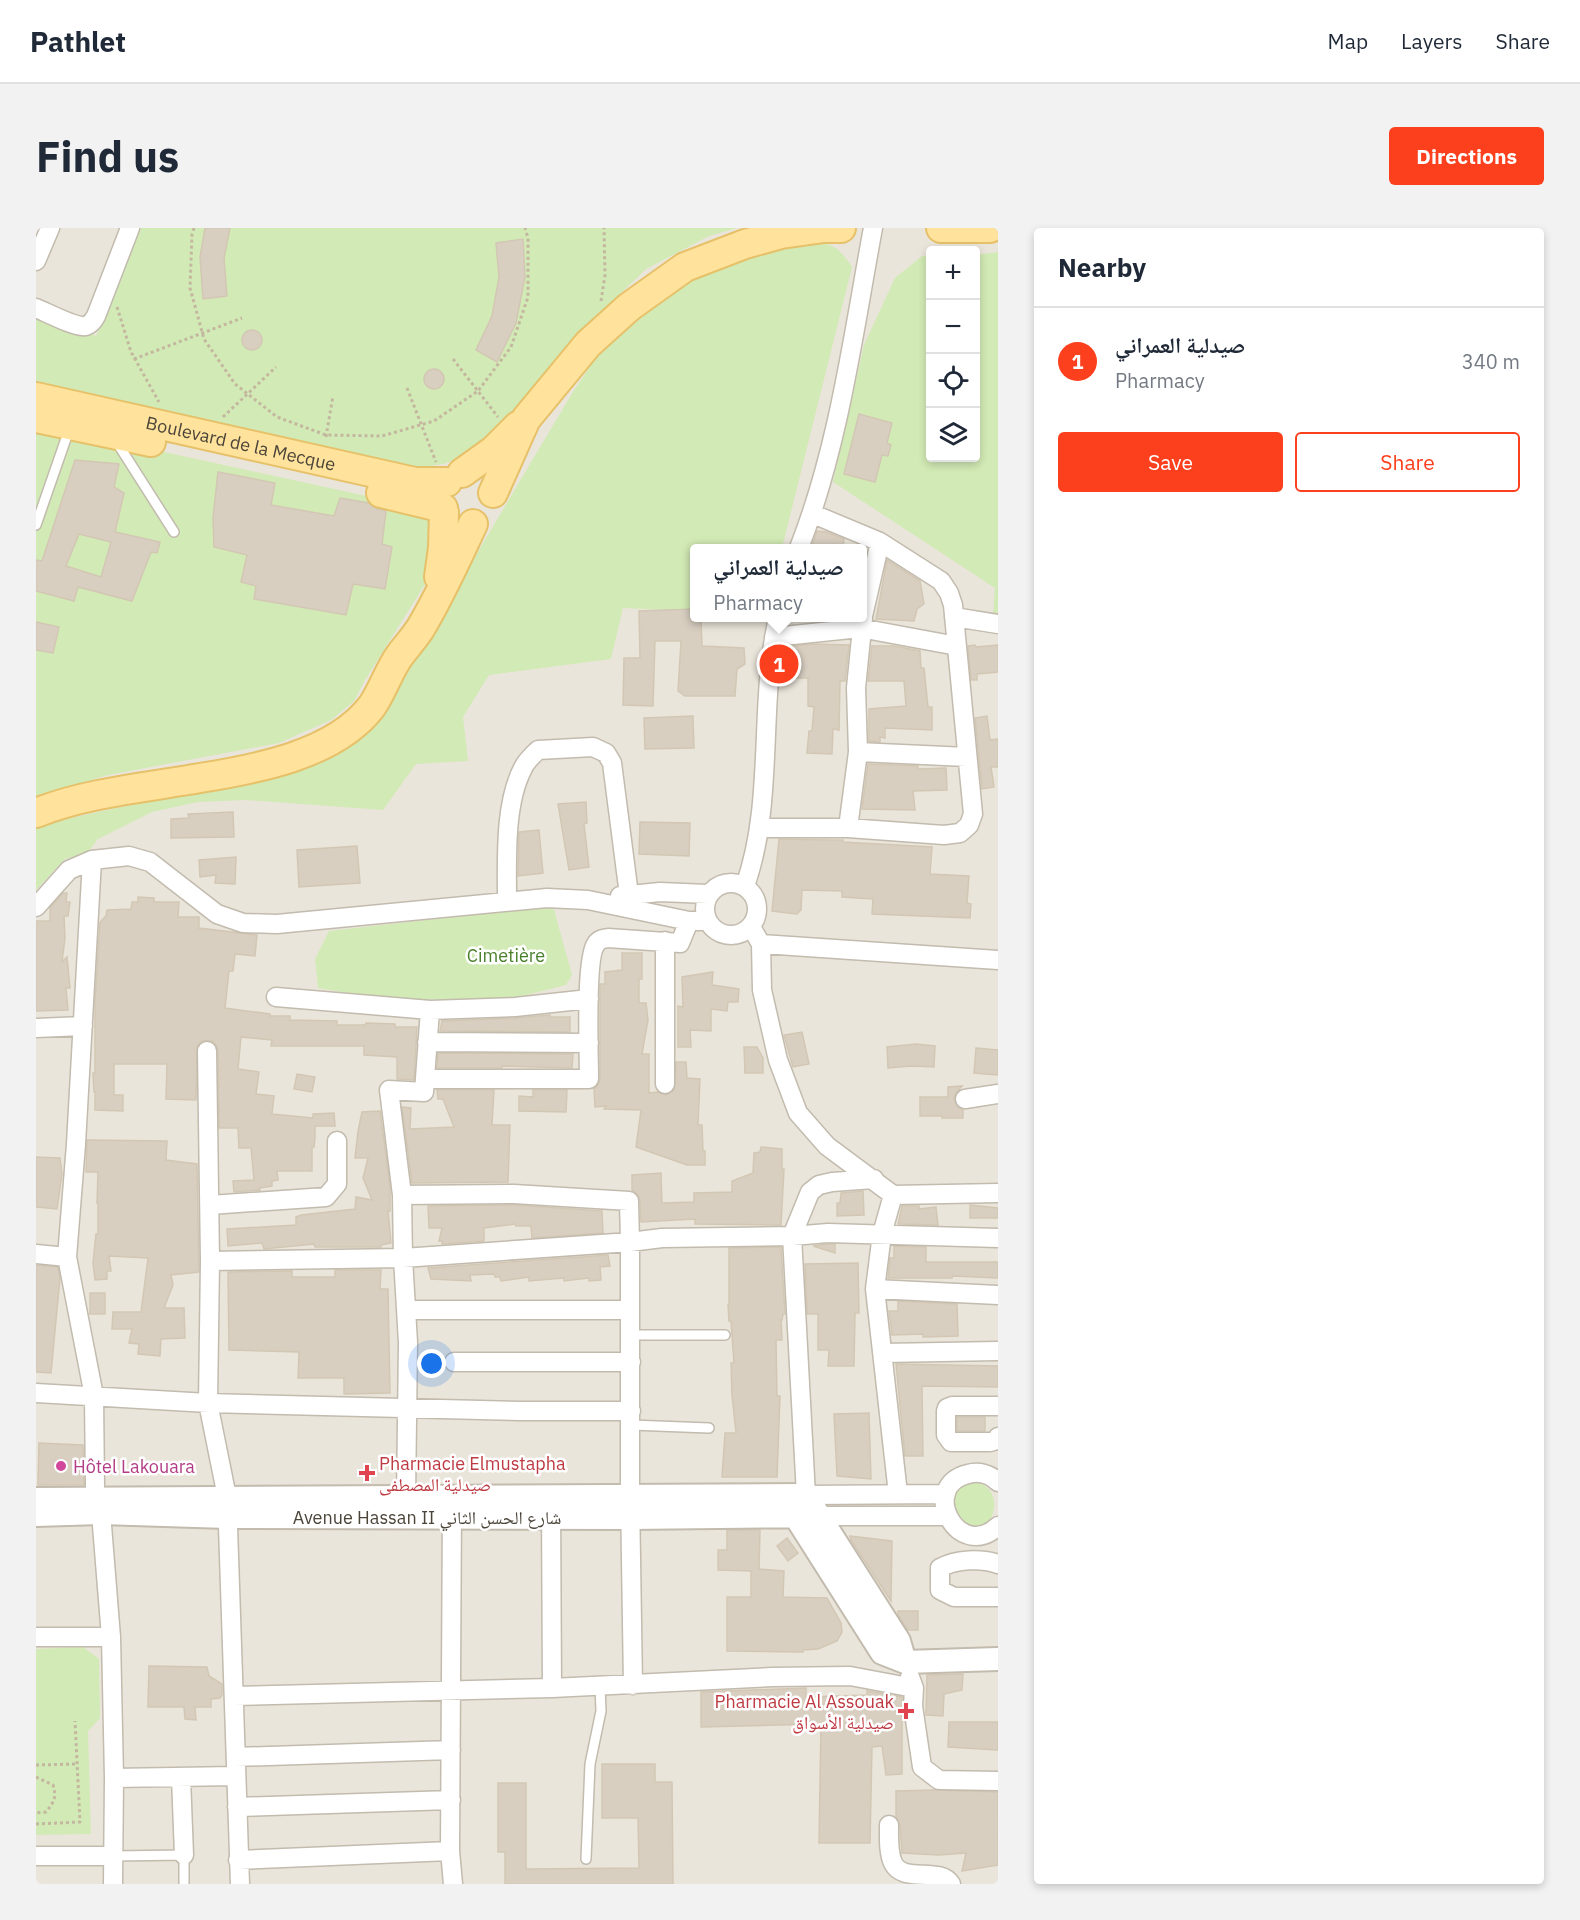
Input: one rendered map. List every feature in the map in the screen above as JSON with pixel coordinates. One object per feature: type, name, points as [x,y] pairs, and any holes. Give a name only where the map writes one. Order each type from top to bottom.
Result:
[{"type":"main road","points":[[436,600],[443,548],[446,487],[494,450],[514,421],[588,344],[629,307],[684,267],[745,244],[781,234],[841,228]]},
{"type":"main road","points":[[941,228],[990,228]]},
{"type":"main road","name":"Boulevard de la Mecque","points":[[36,397],[446,487]]},
{"type":"main road","name":"Boulevard de la Mecque","points":[[36,418],[112,433],[322,459]]},
{"type":"main road","points":[[493,493],[514,421]]},
{"type":"main road","points":[[470,472],[485,479],[493,493],[494,501],[487,516],[473,524],[457,523],[446,487],[470,472]]},
{"type":"main road","points":[[36,813],[66,803],[241,771],[323,744],[348,729],[372,706],[400,656],[418,632],[473,524]]},
{"type":"street","points":[[36,261],[50,228]]},
{"type":"street","points":[[36,308],[79,326],[88,325],[96,316],[130,228]]},
{"type":"street","points":[[801,544],[813,514],[828,456],[873,228]]},
{"type":"street","points":[[759,828],[848,828],[944,835],[960,833],[969,825],[973,814],[954,617],[949,593],[941,581],[880,542],[813,514]]},
{"type":"street","points":[[867,598],[880,542]]},
{"type":"street","points":[[954,617],[998,624]]},
{"type":"street","points":[[867,621],[957,646]]},
{"type":"street","points":[[745,886],[753,863],[759,828],[774,637],[777,622]]},
{"type":"street","points":[[774,637],[852,622]]},
{"type":"street","points":[[848,828],[858,752],[856,688],[862,622]]},
{"type":"street","points":[[507,900],[508,824],[523,766],[538,750],[593,747],[606,753],[612,763],[629,894]]},
{"type":"street","points":[[858,752],[967,757]]},
{"type":"street","points":[[36,907],[69,870],[92,860],[129,856],[150,862],[218,914],[243,922],[277,924],[547,897],[588,900],[698,921],[722,934],[732,936],[743,933],[751,927],[758,912],[755,897],[745,886],[732,882],[718,885],[708,894],[698,921],[680,943],[600,939],[592,952],[588,999],[589,1079],[426,1079]]},
{"type":"street","points":[[92,860],[68,1257],[94,1396],[99,1506],[111,1637],[114,1778],[113,1884]]},
{"type":"street","points":[[588,900],[660,892],[708,894]]},
{"type":"street","points":[[751,927],[761,944],[762,990],[778,1060],[798,1113],[827,1146],[893,1195],[998,1193]]},
{"type":"street","points":[[665,941],[665,1084]]},
{"type":"street","points":[[761,944],[998,960]]},
{"type":"street","points":[[276,997],[430,1010],[514,1007],[588,999]]},
{"type":"street","points":[[406,1497],[409,1408],[408,1310],[402,1195],[389,1090],[424,1092],[430,1010]]},
{"type":"street","points":[[36,1028],[83,1026]]},
{"type":"street","points":[[427,1042],[589,1043]]},
{"type":"street","points":[[207,1051],[210,1205],[208,1403],[227,1507],[240,1884]]},
{"type":"street","points":[[965,1099],[998,1094]]},
{"type":"street","points":[[210,1205],[326,1197],[337,1184],[337,1141]]},
{"type":"street","points":[[874,1179],[819,1185],[810,1192],[792,1236],[795,1516],[882,1653],[905,1662],[998,1659]]},
{"type":"street","points":[[402,1195],[514,1194],[629,1201],[633,1685]]},
{"type":"street","points":[[893,1195],[882,1234],[875,1289],[898,1494]]},
{"type":"street","points":[[210,1261],[404,1258],[662,1238],[792,1236],[828,1233],[998,1238]]},
{"type":"street","points":[[36,1254],[68,1257]]},
{"type":"street","points":[[875,1289],[998,1294]]},
{"type":"street","points":[[408,1310],[630,1310]]},
{"type":"street","points":[[883,1353],[998,1351]]},
{"type":"street","points":[[454,1362],[631,1362]]},
{"type":"street","points":[[36,1393],[208,1403],[409,1408],[631,1418]]},
{"type":"street","points":[[998,1406],[952,1406],[946,1411],[946,1435],[951,1442],[990,1443],[998,1437]]},
{"type":"street","points":[[998,1482],[985,1474],[976,1472],[966,1474],[957,1478],[946,1494],[944,1505],[946,1516],[952,1525],[968,1535],[978,1536],[998,1526]]},
{"type":"street","points":[[796,1495],[946,1494]]},
{"type":"street","points":[[796,1495],[819,1516],[899,1641],[914,1688],[913,1706],[922,1767],[939,1780],[998,1781]]},
{"type":"street","name":"Avenue Hassan II شارع الحسن الثاني","points":[[630,1507],[796,1495]]},
{"type":"street","name":"Avenue Hassan II شارع الحسن الثاني","points":[[227,1507],[406,1497],[452,1507]]},
{"type":"street","name":"Avenue Hassan II شارع الحسن الثاني","points":[[36,1499],[99,1506],[630,1507],[819,1516]]},
{"type":"street","name":"Avenue Hassan II شارع الحسن الثاني","points":[[36,1515],[99,1506]]},
{"type":"street","points":[[452,1507],[450,1851],[453,1884]]},
{"type":"street","points":[[551,1507],[552,1688]]},
{"type":"street","points":[[819,1516],[946,1516]]},
{"type":"street","points":[[998,1564],[952,1561],[940,1568],[940,1590],[954,1597],[998,1597]]},
{"type":"street","points":[[36,1636],[111,1637]]},
{"type":"street","points":[[234,1696],[552,1688],[772,1677],[850,1676],[914,1688]]},
{"type":"street","points":[[236,1757],[451,1750]]},
{"type":"street","points":[[114,1778],[235,1776]]},
{"type":"street","points":[[181,1777],[184,1855]]},
{"type":"street","points":[[237,1808],[451,1800]]},
{"type":"street","points":[[889,1825],[891,1860],[894,1866],[907,1873],[940,1876],[948,1879],[951,1884]]},
{"type":"street","points":[[238,1860],[450,1851]]},
{"type":"street","points":[[36,1856],[113,1856]]},
{"type":"lane","points":[[36,525],[71,425]]},
{"type":"lane","points":[[112,433],[174,532]]},
{"type":"lane","points":[[631,1335],[725,1335]]},
{"type":"lane","points":[[631,1418],[710,1428]]},
{"type":"lane","points":[[586,1859],[590,1764],[601,1711],[600,1686]]},
{"type":"lane","points":[[113,1856],[184,1855],[184,1884]]},
{"type":"path","points":[[194,228],[190,288],[204,339],[235,384],[277,417],[322,459]]},
{"type":"path","points":[[322,459],[382,436],[434,421],[478,391],[511,347],[528,297],[528,238],[525,228]]},
{"type":"path","points":[[601,305],[605,275],[603,228]]},
{"type":"path","points":[[115,297],[134,359],[153,394],[165,410]]},
{"type":"path","points":[[134,359],[242,318]]},
{"type":"path","points":[[453,359],[478,391],[514,421]]},
{"type":"path","points":[[223,417],[276,367]]},
{"type":"path","points":[[407,388],[446,487]]},
{"type":"path","points":[[322,459],[333,396]]},
{"type":"path","points":[[36,1824],[80,1822],[75,1721]]},
{"type":"path","points":[[36,1765],[77,1764]]},
{"type":"path","points":[[36,1776],[53,1785],[55,1792],[54,1801],[46,1812],[36,1813]]},
{"type":"shaded area","points":[[36,228],[998,228],[998,1884],[36,1884]]},
{"type":"green space","points":[[139,228],[737,228],[709,236],[646,269],[591,322],[545,382],[480,448],[444,464],[416,468],[36,392],[36,306],[96,336]]},
{"type":"green space","points":[[805,243],[821,244],[833,246],[852,267],[783,544],[690,544],[690,611],[623,608],[611,659],[489,675],[463,717],[468,761],[416,764],[383,810],[246,800],[198,802],[152,812],[98,839],[87,853],[65,859],[36,890],[36,828],[62,820],[317,764],[372,730],[571,395],[595,359],[657,303],[693,279],[739,257]]},
{"type":"green space","points":[[998,252],[998,628],[992,626],[995,588],[833,482],[864,345],[895,278],[922,256],[926,256],[926,462],[980,462],[980,254]]},
{"type":"green space","points":[[36,424],[403,504],[426,514],[432,525],[437,565],[354,701],[331,720],[279,743],[108,775],[36,796]]},
{"type":"green space","name":"Cimetière","points":[[553,906],[572,975],[566,985],[510,999],[391,1000],[318,988],[315,959],[329,931]]},
{"type":"green space","points":[[974,1481],[988,1488],[992,1493],[993,1513],[987,1526],[963,1527],[950,1500],[960,1487]]},
{"type":"green space","points":[[83,1647],[99,1659],[100,1718],[88,1731],[91,1834],[36,1835],[36,1649]]},
{"type":"building","points":[[205,228],[230,228],[224,258],[227,296],[203,299],[200,257]]},
{"type":"building","points":[[523,239],[525,277],[516,323],[497,362],[476,350],[492,316],[499,277],[496,243]]},
{"type":"building","points":[[252,330],[259,333],[262,340],[259,347],[252,350],[245,347],[242,340],[245,333]]},
{"type":"building","points":[[434,369],[441,372],[444,379],[441,386],[434,389],[427,386],[424,379],[427,372]]},
{"type":"building","points":[[859,414],[892,423],[887,443],[891,445],[888,456],[882,455],[875,482],[844,474]]},
{"type":"building","points":[[75,460],[119,464],[114,487],[124,493],[115,532],[160,542],[157,553],[151,552],[132,601],[78,587],[74,601],[36,591],[36,560],[42,561]],"holes":[[[79,534],[111,542],[101,577],[66,566]]]},
{"type":"building","points":[[218,472],[275,483],[271,505],[334,516],[340,498],[369,503],[377,509],[386,511],[382,544],[392,547],[385,589],[353,584],[346,615],[254,599],[256,586],[241,582],[247,555],[214,547],[213,518]]},
{"type":"building","points":[[817,531],[844,539],[844,544],[813,544]]},
{"type":"building","points":[[887,560],[920,581],[924,604],[917,609],[914,621],[876,619]]},
{"type":"building","points":[[690,609],[690,622],[701,622],[702,646],[744,648],[745,664],[737,669],[735,696],[685,696],[678,691],[681,641],[655,641],[653,706],[623,705],[624,658],[640,658],[639,611]]},
{"type":"building","points":[[36,622],[59,627],[53,653],[36,650]]},
{"type":"building","points":[[813,644],[849,645],[845,681],[840,681],[839,730],[833,729],[832,754],[807,753],[814,707],[808,706],[808,678],[781,678],[785,647]]},
{"type":"building","points":[[975,645],[976,647],[998,645],[998,672],[977,674],[977,680],[971,680],[968,646]]},
{"type":"building","points":[[872,646],[894,646],[920,651],[928,707],[932,707],[932,730],[885,728],[885,738],[880,737],[880,742],[869,741],[869,709],[906,706],[904,681],[868,681]]},
{"type":"building","points":[[693,716],[694,748],[645,749],[644,718]]},
{"type":"building","points":[[987,716],[990,740],[998,739],[998,767],[991,767],[994,787],[982,789],[975,718]]},
{"type":"building","points":[[868,764],[918,766],[918,769],[946,768],[947,790],[913,791],[915,810],[862,809]]},
{"type":"building","points":[[586,802],[587,823],[584,824],[589,867],[569,870],[558,804]]},
{"type":"building","points":[[233,812],[234,837],[171,838],[171,819],[189,818],[188,814]]},
{"type":"building","points":[[640,822],[690,823],[689,856],[639,854]]},
{"type":"building","points":[[539,830],[543,873],[518,876],[519,832]]},
{"type":"building","points":[[779,839],[843,840],[843,842],[932,847],[930,874],[969,876],[967,903],[971,904],[970,918],[872,914],[873,899],[842,897],[842,891],[802,890],[801,910],[797,914],[772,911]]},
{"type":"building","points":[[357,846],[360,883],[299,887],[297,850]]},
{"type":"building","points":[[236,857],[235,884],[215,883],[216,875],[200,877],[199,860]]},
{"type":"building","points":[[63,893],[67,893],[66,902],[70,902],[68,916],[64,916],[65,938],[62,962],[67,957],[70,988],[66,988],[68,1010],[36,1011],[36,921],[50,921],[50,908]]},
{"type":"building","points":[[138,897],[154,898],[154,902],[179,902],[178,917],[199,917],[199,928],[257,935],[255,956],[235,954],[233,971],[229,971],[225,1008],[270,1014],[270,1016],[290,1016],[290,1020],[337,1021],[337,1025],[365,1025],[366,1023],[417,1027],[414,1080],[397,1079],[397,1057],[364,1055],[364,1046],[271,1046],[272,1040],[241,1037],[238,1069],[259,1072],[256,1094],[274,1096],[272,1114],[313,1118],[313,1114],[334,1113],[335,1126],[315,1126],[312,1171],[277,1171],[278,1180],[272,1181],[272,1186],[259,1188],[260,1190],[234,1192],[233,1181],[254,1180],[251,1148],[239,1148],[238,1128],[219,1128],[218,1051],[212,1041],[202,1041],[197,1046],[196,1100],[166,1099],[167,1064],[114,1064],[114,1095],[123,1095],[123,1111],[95,1110],[93,1073],[95,1073],[95,1001],[100,922],[106,916],[107,910],[131,909],[132,902],[138,902]]},
{"type":"building","points":[[622,953],[642,953],[639,1003],[646,1003],[648,1020],[642,1054],[649,1054],[649,1093],[658,1092],[666,1095],[674,1090],[676,1062],[686,1062],[687,1078],[700,1079],[698,1125],[702,1125],[705,1165],[687,1165],[636,1147],[641,1110],[595,1107],[594,1089],[600,1079],[600,984],[605,984],[605,972],[622,970]]},
{"type":"building","points":[[713,972],[712,985],[739,989],[738,1002],[728,1002],[727,1011],[711,1009],[711,1031],[690,1030],[691,1047],[678,1047],[678,1006],[683,1007],[682,977]]},
{"type":"building","points":[[550,1015],[550,1017],[570,1017],[570,1032],[440,1031],[442,1021]]},
{"type":"building","points":[[802,1032],[809,1064],[793,1067],[784,1035]]},
{"type":"building","points":[[916,1044],[935,1046],[934,1067],[888,1068],[887,1047]]},
{"type":"building","points":[[744,1047],[757,1047],[763,1058],[763,1073],[745,1073]]},
{"type":"building","points":[[976,1048],[998,1050],[998,1075],[974,1073]]},
{"type":"building","points":[[438,1053],[573,1054],[572,1068],[502,1066],[502,1068],[437,1068]]},
{"type":"building","points":[[297,1074],[315,1077],[312,1092],[294,1089]]},
{"type":"building","points":[[962,1086],[955,1094],[954,1100],[963,1110],[963,1118],[920,1116],[920,1097],[948,1097],[948,1087]]},
{"type":"building","points":[[437,1090],[494,1090],[492,1125],[510,1125],[508,1182],[412,1183],[402,1107],[411,1108],[410,1129],[454,1127],[443,1099],[438,1099]]},
{"type":"building","points":[[533,1090],[567,1090],[566,1112],[519,1111],[519,1096],[533,1097]]},
{"type":"building","points":[[380,1111],[390,1186],[390,1211],[388,1211],[391,1243],[381,1245],[381,1247],[315,1247],[314,1244],[264,1249],[262,1243],[228,1246],[227,1229],[296,1225],[296,1217],[301,1215],[355,1209],[356,1197],[372,1200],[363,1178],[368,1158],[355,1158],[362,1112]]},
{"type":"building","points":[[87,1140],[167,1141],[166,1160],[197,1164],[199,1272],[171,1275],[173,1285],[164,1308],[184,1308],[185,1338],[161,1339],[160,1356],[138,1354],[139,1344],[129,1343],[132,1329],[112,1329],[113,1312],[141,1312],[148,1258],[109,1256],[111,1271],[107,1271],[107,1279],[95,1280],[93,1263],[96,1234],[98,1234],[98,1172],[86,1172]]},
{"type":"building","points":[[761,1147],[782,1149],[782,1169],[784,1169],[781,1225],[695,1224],[695,1219],[641,1222],[640,1200],[632,1190],[632,1175],[661,1173],[662,1203],[694,1202],[694,1193],[732,1192],[732,1181],[753,1173],[754,1153],[760,1152]]},
{"type":"building","points":[[36,1157],[60,1158],[62,1174],[57,1209],[36,1207]]},
{"type":"building","points":[[863,1191],[864,1215],[837,1216],[837,1203],[840,1203],[841,1193]]},
{"type":"building","points":[[514,1205],[602,1211],[603,1233],[532,1238],[531,1226],[516,1226],[515,1224],[484,1228],[484,1241],[442,1244],[442,1241],[439,1241],[442,1228],[429,1228],[428,1206]]},
{"type":"building","points":[[970,1205],[998,1208],[998,1218],[970,1218]]},
{"type":"building","points":[[902,1206],[919,1206],[919,1209],[936,1207],[938,1225],[898,1224]]},
{"type":"building","points":[[828,1244],[835,1244],[835,1253],[813,1246]]},
{"type":"building","points":[[894,1246],[926,1247],[926,1262],[998,1262],[998,1278],[952,1276],[952,1278],[888,1278],[890,1258],[894,1258]]},
{"type":"building","points":[[781,1247],[785,1314],[781,1320],[782,1340],[776,1340],[777,1396],[780,1396],[777,1477],[722,1477],[725,1433],[736,1433],[731,1363],[734,1363],[728,1305],[729,1248]]},
{"type":"building","points":[[608,1255],[610,1266],[600,1267],[601,1280],[589,1281],[589,1278],[564,1281],[564,1278],[529,1281],[529,1277],[501,1281],[500,1277],[495,1277],[494,1274],[470,1275],[471,1281],[431,1279],[428,1268]]},
{"type":"building","points":[[858,1263],[859,1313],[855,1313],[854,1366],[828,1366],[829,1350],[818,1350],[818,1314],[807,1314],[805,1264]]},
{"type":"building","points":[[36,1265],[58,1267],[60,1278],[51,1373],[36,1372]]},
{"type":"building","points":[[335,1270],[381,1270],[380,1289],[388,1289],[390,1393],[344,1394],[344,1378],[298,1378],[299,1352],[229,1350],[228,1272],[292,1271],[292,1277],[335,1277]]},
{"type":"building","points":[[90,1293],[105,1293],[105,1314],[90,1314]]},
{"type":"building","points":[[898,1301],[957,1304],[958,1336],[892,1335],[889,1311],[898,1311]]},
{"type":"building","points":[[896,1364],[998,1366],[998,1387],[922,1386],[923,1456],[905,1456]]},
{"type":"building","points":[[869,1413],[871,1479],[837,1476],[834,1414]]},
{"type":"building","points":[[957,1417],[985,1417],[985,1431],[957,1431]]},
{"type":"building","name":"Hôtel Lakouara","points":[[39,1443],[83,1445],[84,1485],[38,1485]]},
{"type":"building","points":[[727,1530],[760,1530],[759,1569],[784,1571],[783,1597],[827,1598],[841,1623],[842,1632],[837,1641],[818,1649],[803,1650],[803,1652],[727,1651],[727,1597],[751,1597],[751,1571],[718,1570],[718,1550],[727,1550]]},
{"type":"building","points":[[850,1536],[892,1541],[891,1601],[851,1540]]},
{"type":"building","points":[[787,1538],[798,1553],[788,1561],[777,1546]]},
{"type":"building","points":[[898,1611],[918,1611],[918,1630],[908,1630],[898,1615]]},
{"type":"building","points":[[149,1666],[207,1667],[209,1676],[222,1684],[222,1695],[220,1698],[211,1699],[211,1707],[195,1707],[196,1720],[185,1719],[184,1707],[148,1707]]},
{"type":"building","points":[[963,1674],[962,1690],[944,1694],[943,1716],[926,1715],[927,1675]]},
{"type":"building","points":[[806,1688],[806,1697],[867,1695],[867,1691],[902,1697],[902,1774],[886,1775],[882,1746],[872,1747],[870,1843],[819,1843],[821,1724],[701,1727],[701,1692]]},
{"type":"building","points":[[949,1722],[998,1722],[998,1750],[948,1747]]},
{"type":"building","points":[[602,1764],[655,1764],[655,1782],[672,1782],[673,1884],[505,1884],[505,1852],[498,1852],[498,1783],[526,1783],[526,1869],[639,1868],[638,1818],[602,1818]]},
{"type":"building","points":[[896,1791],[998,1792],[998,1865],[962,1871],[966,1853],[939,1855],[902,1853],[900,1825],[896,1817]]},
{"type":"place","name":"صيدلية العمراني","points":[[779,664]]},
{"type":"place","name":"Hôtel Lakouara","points":[[61,1466]]},
{"type":"place","name":"Pharmacie Elmustapha صيدلية المصطفى","points":[[367,1473]]},
{"type":"place","name":"Pharmacie Al Assouak صيدلية الأسواق","points":[[906,1711]]}]
